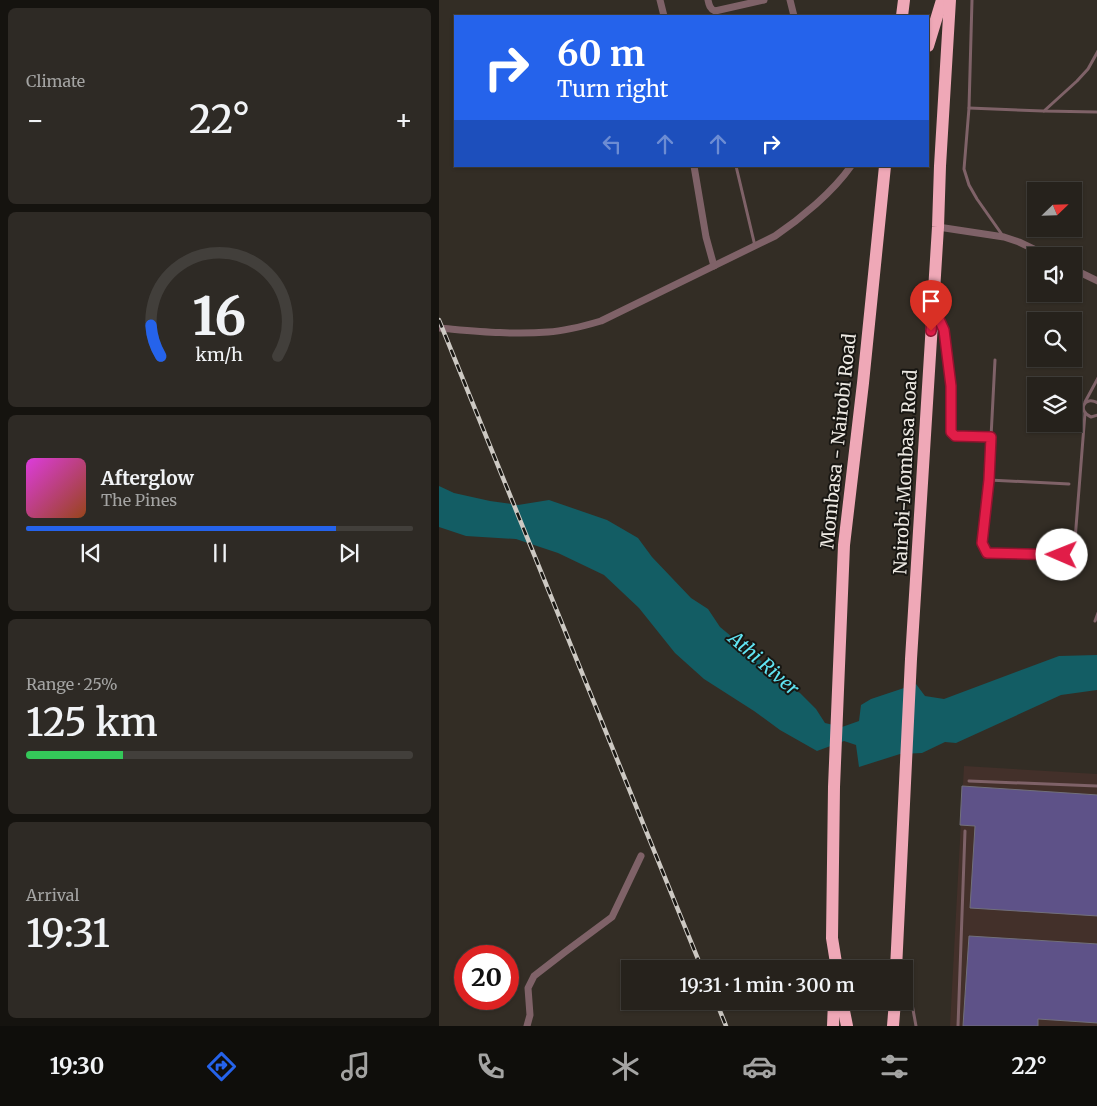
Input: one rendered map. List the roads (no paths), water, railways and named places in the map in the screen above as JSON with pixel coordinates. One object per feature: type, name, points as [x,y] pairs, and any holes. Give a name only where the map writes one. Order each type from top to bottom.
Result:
[{"type":"highway","points":[[902,15],[904,0]]},
{"type":"highway","points":[[929,43],[942,0]]},
{"type":"highway","name":"Nairobi-Mombasa Road","points":[[898,928],[904,778],[950,0]]},
{"type":"highway","points":[[881,199],[885,167]]},
{"type":"highway","points":[[881,199],[891,167]]},
{"type":"highway","name":"Mombasa - Nairobi Road","points":[[835,960],[832,938],[834,787],[844,544],[863,383],[881,199]]},
{"type":"highway","points":[[896,960],[898,928]]},
{"type":"highway","points":[[898,928],[901,960]]},
{"type":"highway","points":[[833,1026],[834,1010]]},
{"type":"highway","points":[[844,1010],[847,1026]]},
{"type":"highway","points":[[893,1026],[894,1010]]},
{"type":"highway","points":[[902,1010],[902,1026]]},
{"type":"street","points":[[660,0],[663,15]]},
{"type":"street","points":[[708,0],[712,10],[715,11],[764,0]]},
{"type":"street","points":[[790,0],[793,15]]},
{"type":"street","points":[[694,167],[706,236],[714,266]]},
{"type":"street","points":[[439,328],[517,333],[549,332],[601,321],[775,236],[792,225],[835,185],[850,167]]},
{"type":"street","points":[[938,227],[1004,237],[1029,247]]},
{"type":"street","points":[[1082,273],[1097,281]]},
{"type":"street","points":[[527,1026],[530,1014],[528,988],[531,980],[612,917],[641,856]]},
{"type":"lane","points":[[972,0],[965,169],[969,185],[977,199],[1004,237]]},
{"type":"lane","points":[[1043,111],[1077,81],[1088,68],[1097,51]]},
{"type":"lane","points":[[969,108],[1097,112]]},
{"type":"lane","points":[[736,167],[755,246]]},
{"type":"lane","points":[[933,306],[944,330],[951,386],[951,432],[955,436],[991,437]]},
{"type":"lane","points":[[995,360],[989,480],[982,543],[987,553],[1072,554],[1075,548],[1085,413],[1083,410],[1097,378]]},
{"type":"lane","points":[[1085,403],[1089,400],[1097,401]]},
{"type":"lane","points":[[1085,413],[1091,417],[1097,414]]},
{"type":"lane","points":[[989,480],[1069,484]]},
{"type":"lane","points":[[1095,621],[1097,613]]},
{"type":"lane","points":[[969,781],[1097,786]]},
{"type":"lane","points":[[958,1026],[965,831]]},
{"type":"lane","points":[[913,1010],[916,1026]]},
{"type":"water","points":[[439,486],[454,493],[518,505],[549,500],[607,520],[638,538],[652,557],[691,598],[708,609],[720,627],[761,661],[780,682],[800,693],[816,709],[825,723],[842,727],[859,721],[861,705],[871,699],[916,684],[925,696],[944,699],[1059,656],[1097,655],[1097,690],[1061,695],[956,743],[945,742],[922,753],[900,754],[859,767],[856,745],[844,741],[817,751],[780,730],[704,679],[675,653],[639,608],[604,575],[558,553],[516,539],[466,536],[439,527]]},
{"type":"railway","points":[[439,320],[698,960]]},
{"type":"railway","points":[[720,1010],[726,1026]]},
{"type":"water label","name":"Athi River","points":[[764,663]]}]
